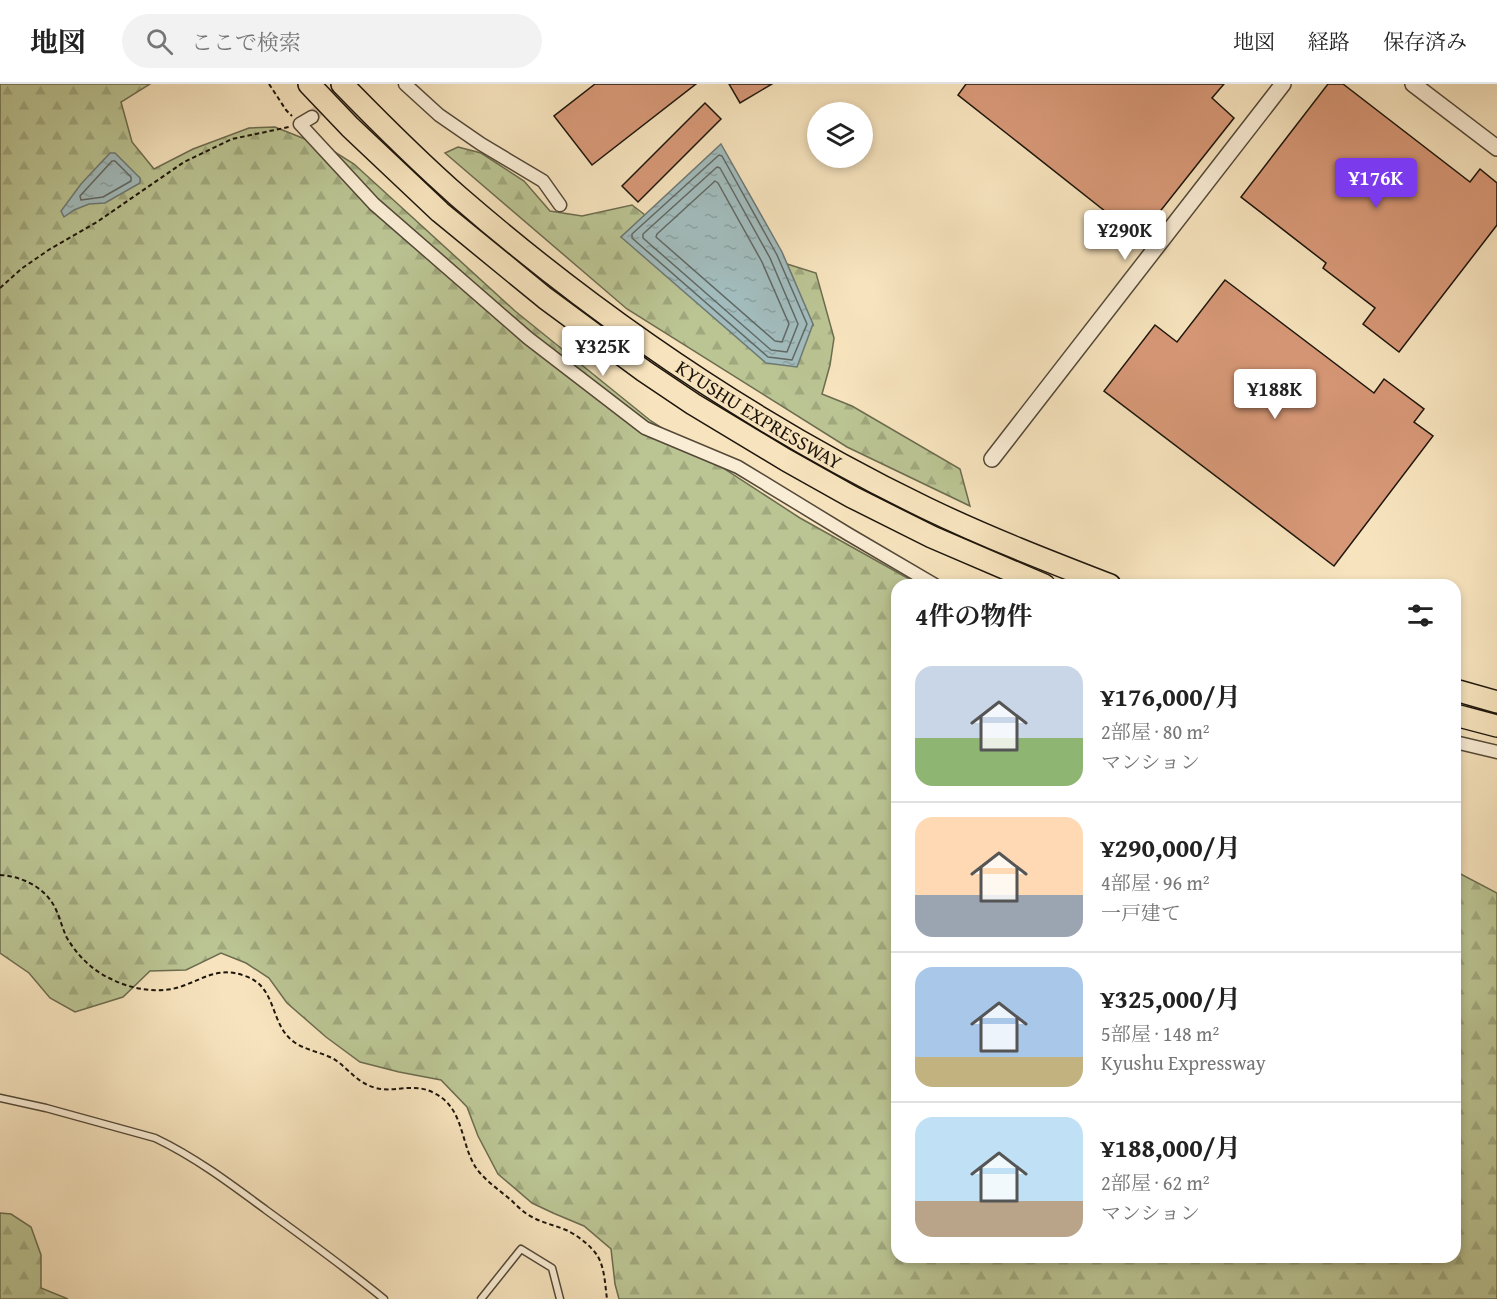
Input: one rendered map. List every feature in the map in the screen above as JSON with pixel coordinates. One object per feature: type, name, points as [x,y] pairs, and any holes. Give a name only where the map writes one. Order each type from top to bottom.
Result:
[{"type":"highway","name":"KYUSHU EXPRESSWAY","points":[[309,84],[441,212],[545,298],[644,371],[693,404],[852,497],[932,537],[1030,579]]},
{"type":"highway","name":"KYUSHU EXPRESSWAY","points":[[342,84],[459,196],[537,262],[648,345],[704,383],[799,440],[927,509],[1095,579]]},
{"type":"highway","points":[[1461,692],[1497,702]]},
{"type":"highway","points":[[1461,717],[1497,726]]},
{"type":"street","points":[[405,84],[439,115],[481,144],[543,181],[560,205]]},
{"type":"street","points":[[992,459],[1283,84]]},
{"type":"street","points":[[1413,84],[1497,148]]},
{"type":"street","points":[[312,117],[300,124],[374,204],[528,338],[645,428],[738,467],[925,579]]},
{"type":"street","points":[[1461,743],[1497,752]]},
{"type":"lane","points":[[0,1098],[145,1135],[171,1145],[228,1182],[351,1272],[384,1299]]},
{"type":"lane","points":[[481,1299],[521,1249],[552,1268],[560,1299]]},
{"type":"path","points":[[269,84],[286,111],[300,124]]},
{"type":"path","points":[[0,288],[21,269],[50,249],[97,222],[184,162],[232,139],[300,124]]},
{"type":"path","points":[[0,875],[22,879],[35,886],[51,900],[67,938],[86,963],[108,978],[136,988],[159,990],[179,987],[218,972],[237,973],[249,977],[268,993],[281,1028],[296,1044],[332,1058],[359,1081],[378,1089],[410,1087],[434,1092],[448,1102],[455,1113],[470,1157],[479,1172],[531,1216],[546,1224],[566,1230],[581,1239],[597,1255],[604,1271],[607,1299]]},
{"type":"green space","points":[[0,84],[150,84],[121,102],[132,142],[154,169],[193,149],[249,128],[275,127],[330,149],[354,164],[515,311],[651,421],[800,518],[909,579],[891,579],[891,1263],[1461,1263],[1461,874],[1497,893],[1497,1299],[619,1299],[611,1249],[584,1226],[532,1203],[498,1174],[478,1136],[467,1107],[441,1080],[360,1062],[326,1037],[287,1003],[269,978],[246,963],[221,953],[186,970],[150,971],[123,997],[75,1012],[50,998],[29,973],[0,953]]},
{"type":"green space","points":[[458,147],[481,153],[524,181],[550,211],[582,216],[632,205],[645,215],[621,237],[813,325],[787,264],[816,273],[834,338],[822,394],[852,406],[960,469],[970,506],[847,447],[627,309],[445,153]]},
{"type":"green space","points":[[0,1213],[11,1214],[31,1227],[41,1255],[41,1288],[68,1299],[0,1299]]},
{"type":"water","points":[[721,144],[782,252],[813,324],[797,367],[766,363],[621,237]]},
{"type":"water","points":[[110,153],[115,153],[140,178],[140,183],[105,203],[89,204],[64,217],[61,211],[81,184]]},
{"type":"building","points":[[595,84],[696,84],[592,165],[554,116]]},
{"type":"building","points":[[729,84],[772,84],[740,103]]},
{"type":"building","points":[[966,84],[1224,84],[1212,98],[1234,118],[1139,238],[958,95]]},
{"type":"building","points":[[1328,84],[1343,84],[1470,182],[1480,169],[1497,183],[1497,225],[1399,352],[1363,324],[1375,308],[1323,268],[1326,263],[1241,197]]},
{"type":"building","points":[[705,103],[721,119],[638,202],[622,186]]},
{"type":"building","points":[[1225,280],[1374,393],[1384,379],[1424,409],[1414,422],[1433,436],[1334,566],[1104,391],[1155,325],[1177,342]]},
{"type":"tunnel","points":[[312,117],[344,84]]}]
